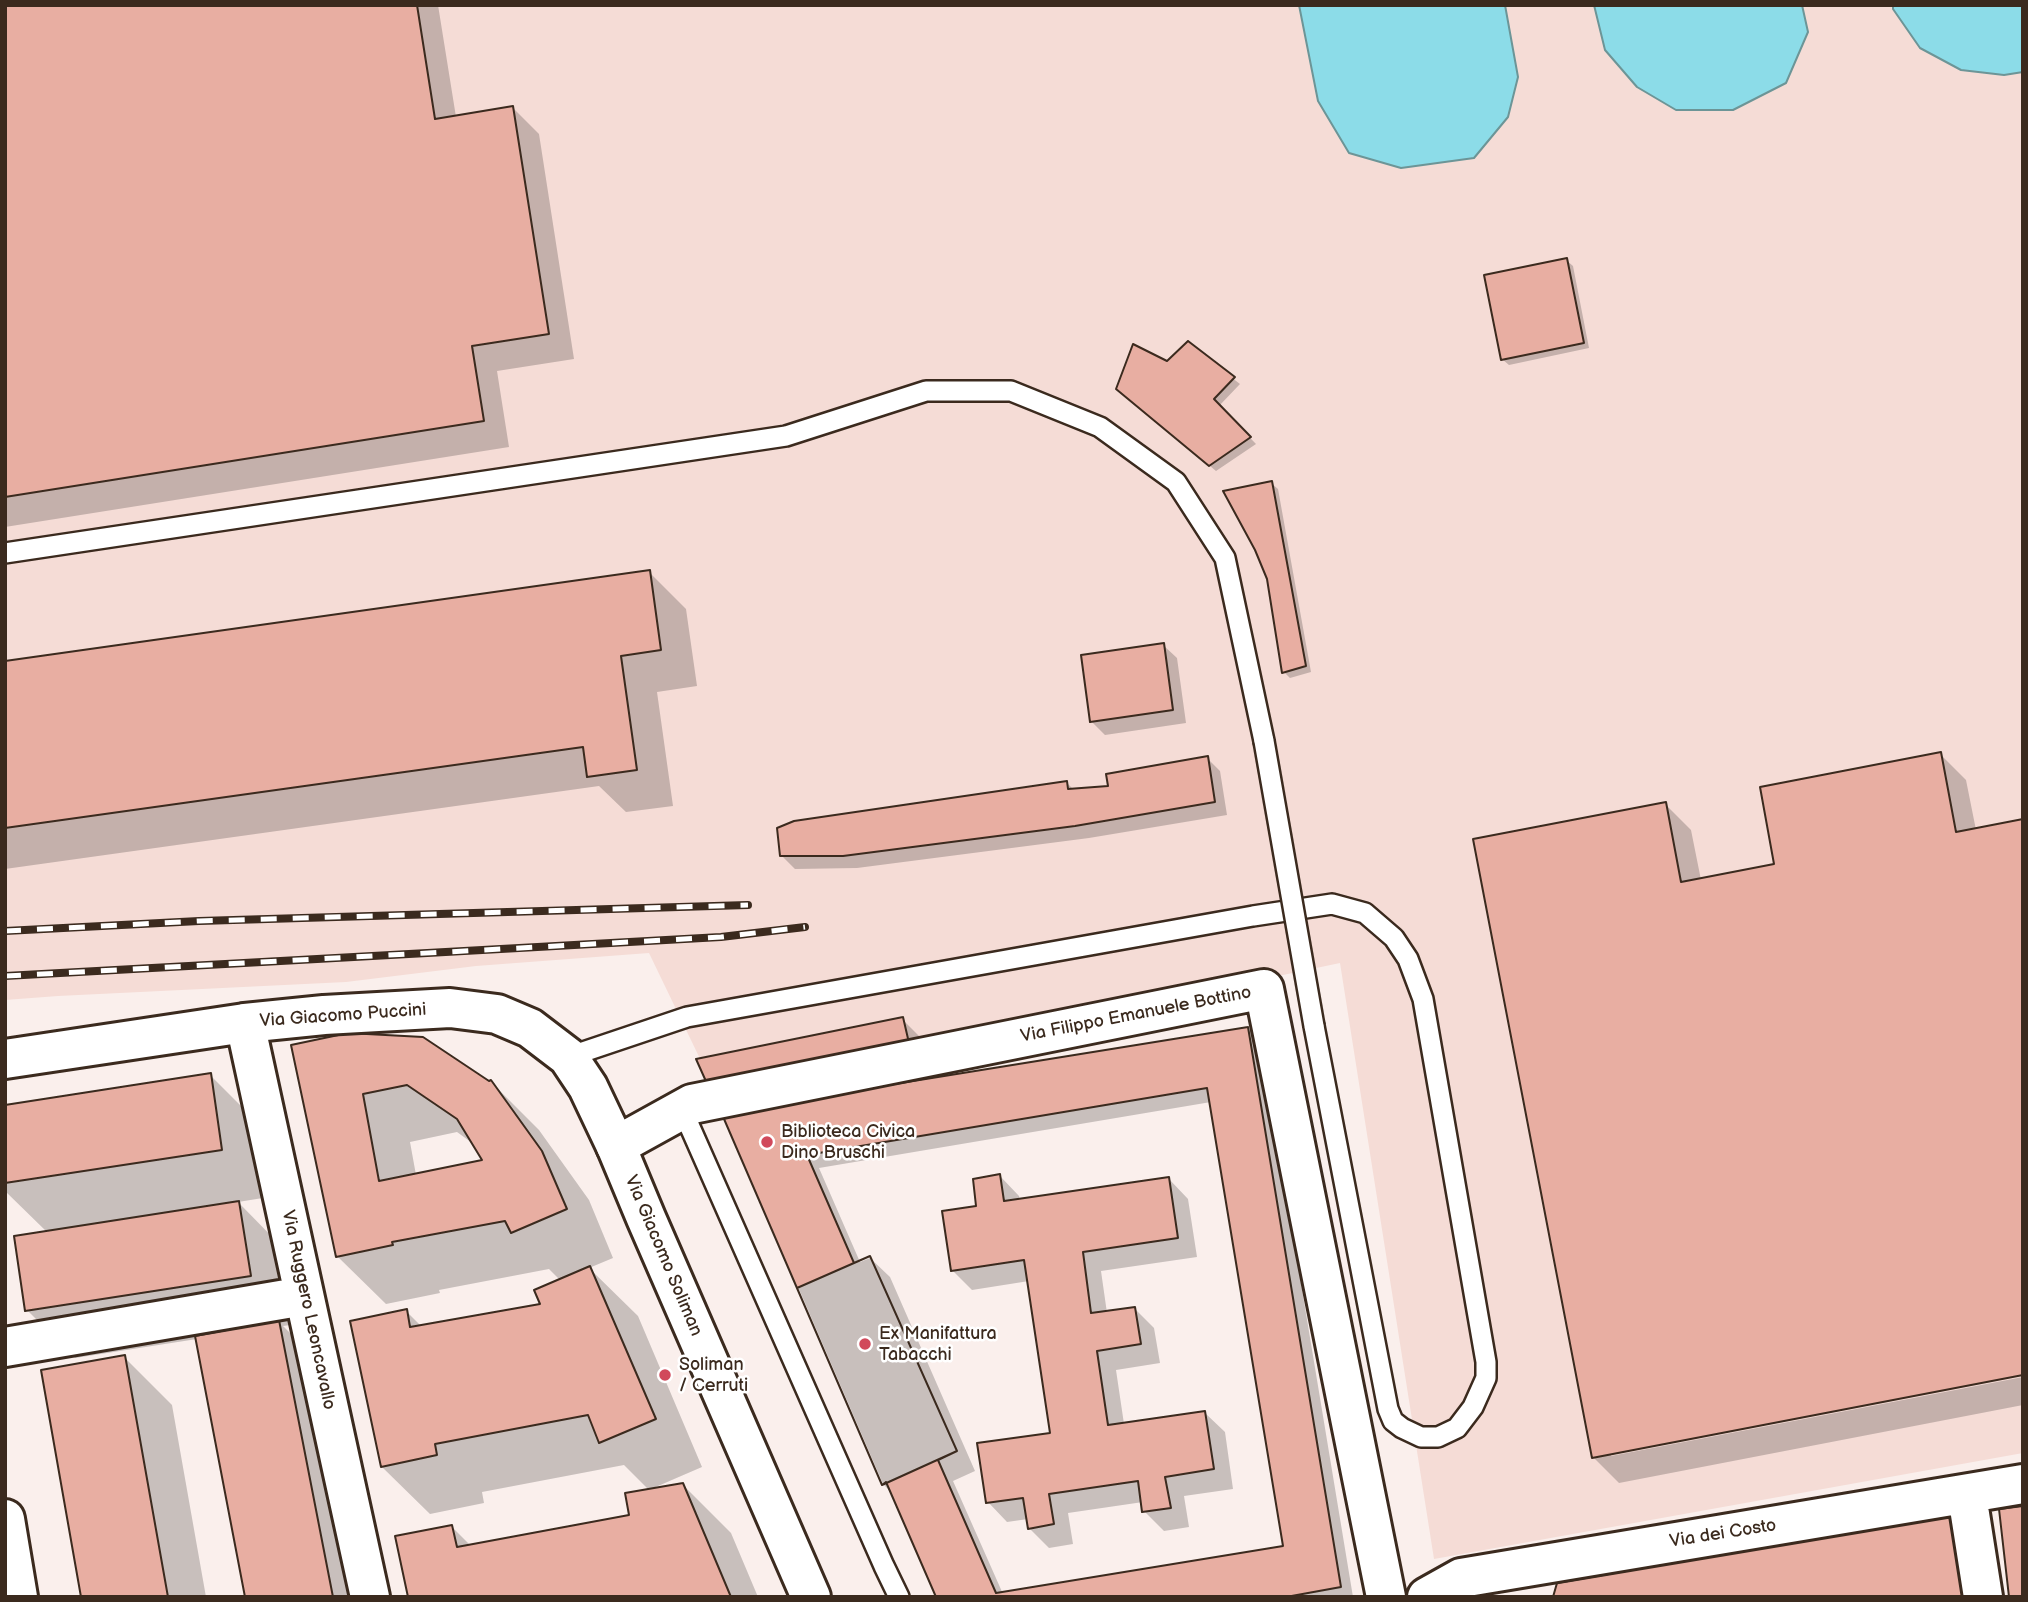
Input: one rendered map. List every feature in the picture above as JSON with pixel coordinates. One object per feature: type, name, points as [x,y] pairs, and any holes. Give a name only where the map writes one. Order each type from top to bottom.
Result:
[{"type":"street","name":"Via Filippo Emanuele Bottino","points":[[616,1146],[692,1104],[1264,989],[1386,1597]]},
{"type":"street","name":"Via Giacomo Puccini","points":[[5,1059],[245,1023],[324,1015],[450,1008],[497,1014],[530,1028],[568,1058],[588,1087],[616,1146]]},
{"type":"street","name":"Via Ruggero Leoncavallo","points":[[245,1023],[370,1597]]},
{"type":"street","name":"Via Giacomo Soliman","points":[[616,1146],[811,1597]]},
{"type":"street","points":[[5,1347],[304,1296]]},
{"type":"street","name":"Via dei Costo","points":[[1427,1597],[1461,1578],[2023,1484]]},
{"type":"street","points":[[1968,1495],[1983,1597]]},
{"type":"street","points":[[5,1519],[15,1596]]},
{"type":"lane","points":[[5,553],[786,436],[926,391],[1011,391],[1100,427],[1176,482],[1225,558],[1264,741],[1314,1026],[1388,1409],[1394,1421],[1402,1428],[1421,1437],[1438,1437],[1457,1428],[1473,1407],[1486,1378],[1486,1363],[1423,999],[1408,959],[1394,938],[1365,913],[1332,904],[1306,908],[728,1010],[687,1017],[568,1058]]},
{"type":"lane","points":[[682,1109],[899,1597]]},
{"type":"shaded area","points":[[5,5],[2023,5],[2023,1453],[1434,1559],[1340,963],[717,1094],[649,953],[476,966],[346,982],[5,1000]]},
{"type":"water","points":[[1299,5],[1505,5],[1518,77],[1508,117],[1474,158],[1401,168],[1349,153],[1318,101]]},
{"type":"water","points":[[1594,5],[1802,5],[1808,32],[1786,83],[1733,110],[1676,110],[1637,87],[1605,50]]},
{"type":"water","points":[[1893,5],[2023,5],[2023,72],[2004,75],[1961,70],[1920,48],[1893,9]]},
{"type":"building","points":[[5,5],[417,5],[435,119],[513,106],[549,334],[472,346],[484,421],[5,497]]},
{"type":"building","points":[[1567,258],[1584,343],[1501,360],[1484,275]]},
{"type":"building","points":[[1188,341],[1235,377],[1214,399],[1251,437],[1209,466],[1116,389],[1133,344],[1167,361]]},
{"type":"building","points":[[1272,481],[1306,666],[1282,673],[1267,579],[1255,550],[1223,491]]},
{"type":"building","points":[[650,570],[661,650],[621,656],[637,770],[587,777],[583,747],[5,828],[5,661]]},
{"type":"building","points":[[1164,643],[1173,710],[1090,722],[1081,655]]},
{"type":"building","points":[[1941,752],[1956,832],[2023,819],[2023,1375],[1592,1458],[1473,839],[1666,802],[1681,882],[1774,864],[1760,787]]},
{"type":"building","points":[[1208,756],[1215,802],[1075,826],[843,856],[780,856],[777,828],[794,821],[1067,781],[1068,789],[1108,786],[1106,774]]},
{"type":"building","points":[[903,1017],[912,1056],[713,1097],[696,1059]]},
{"type":"building","name":"Ex Manifattura Tabacchi","points":[[1248,1027],[1341,1587],[1286,1597],[936,1597],[886,1482],[882,1485],[721,1112]],"holes":[[[1207,1088],[1283,1546],[996,1593],[938,1460],[957,1451],[870,1256],[854,1263],[807,1155]]]},
{"type":"building","points":[[348,1033],[423,1037],[491,1080],[542,1151],[567,1209],[511,1233],[505,1221],[392,1242],[393,1245],[336,1257],[291,1045]],"holes":[[[407,1085],[457,1119],[482,1160],[379,1181],[363,1094]]]},
{"type":"building","points":[[211,1073],[222,1150],[5,1183],[5,1105]]},
{"type":"building","name":"Ex Manifattura Tabacchi","points":[[1000,1174],[1004,1201],[1169,1177],[1178,1238],[1083,1252],[1091,1313],[1135,1307],[1141,1344],[1097,1351],[1108,1425],[1205,1411],[1214,1469],[1165,1477],[1171,1508],[1142,1512],[1138,1481],[1049,1494],[1054,1524],[1028,1529],[1023,1498],[986,1503],[977,1443],[1050,1433],[1024,1260],[951,1271],[942,1211],[976,1206],[973,1179]]},
{"type":"building","points":[[239,1201],[251,1276],[25,1311],[14,1236]]},
{"type":"building","points":[[870,1256],[957,1451],[882,1485],[797,1288]]},
{"type":"building","points":[[590,1266],[656,1419],[599,1443],[588,1415],[435,1444],[437,1455],[381,1467],[350,1321],[407,1309],[410,1327],[540,1304],[534,1290]]},
{"type":"building","points":[[279,1320],[333,1597],[245,1597],[195,1336]]},
{"type":"building","points":[[125,1355],[168,1597],[81,1597],[41,1370]]},
{"type":"building","points":[[683,1483],[731,1597],[408,1597],[395,1536],[452,1525],[457,1547],[629,1515],[625,1493]]},
{"type":"building","points":[[2023,1506],[2023,1597],[2009,1597],[1999,1509]]},
{"type":"building","points":[[1959,1513],[1970,1597],[1553,1597],[1557,1583]]},
{"type":"railway","points":[[5,931],[199,921],[748,905]]},
{"type":"railway","points":[[5,976],[721,937],[805,927]]},
{"type":"place","name":"Biblioteca Civica Dino Bruschi","points":[[767,1142]]},
{"type":"place","name":"Ex Manifattura Tabacchi","points":[[865,1344]]},
{"type":"place","name":"Soliman / Cerruti","points":[[665,1375]]}]
